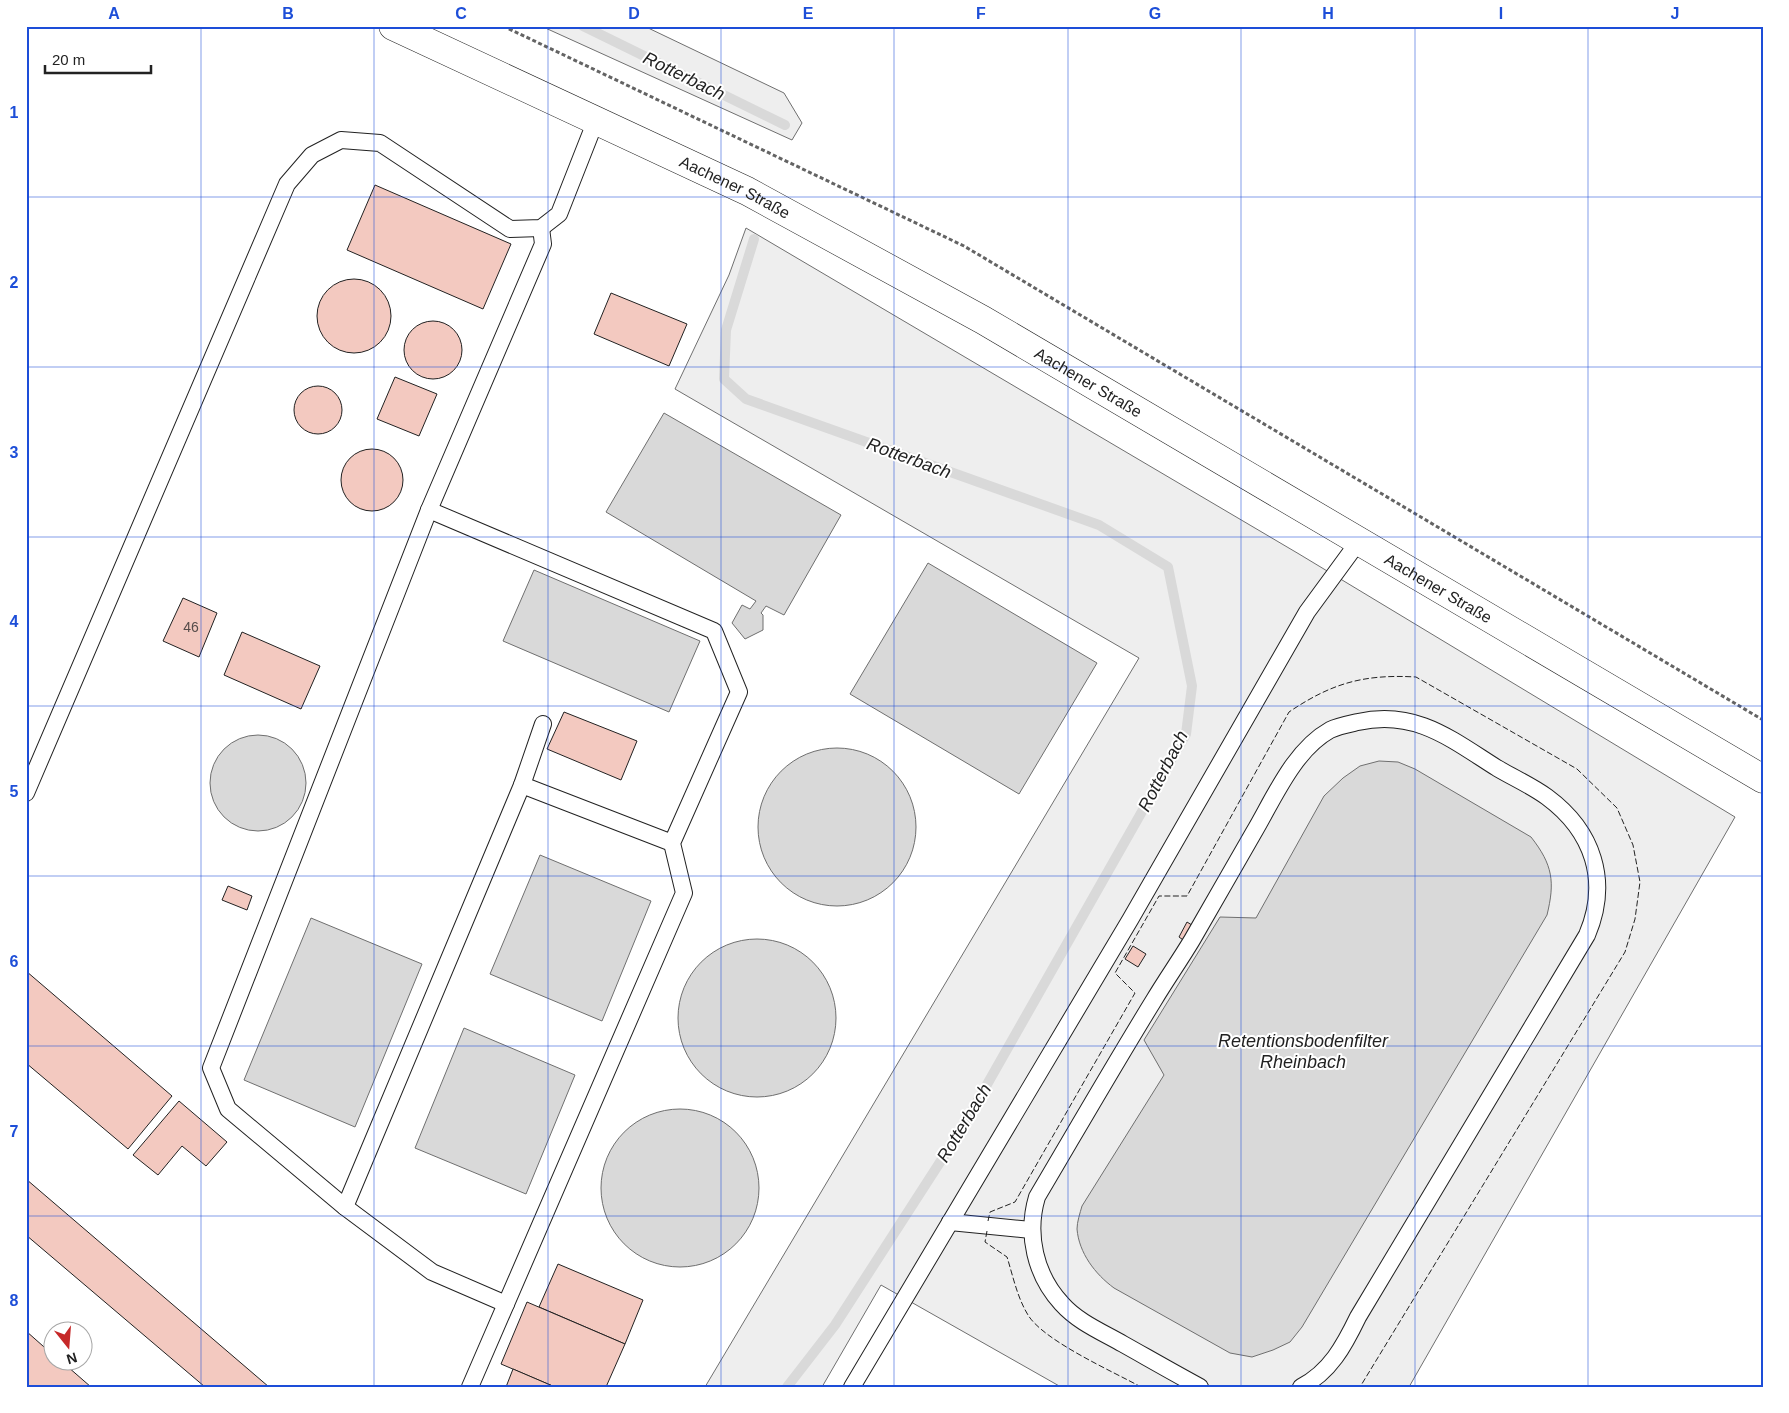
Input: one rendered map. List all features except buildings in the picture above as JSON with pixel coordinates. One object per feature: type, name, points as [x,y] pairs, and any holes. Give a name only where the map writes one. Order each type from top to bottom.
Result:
[{"type":"main road","name":"Aachener Straße","points":[[393,26],[747,191],[974,315],[1763,779]]},
{"type":"lane","points":[[26,793],[287,184],[312,155],[341,140],[380,143],[510,229],[541,228],[559,214],[596,120]]},
{"type":"lane","points":[[506,1304],[432,1272],[345,1207],[228,1109],[211,1068],[429,510],[543,244],[541,228]]},
{"type":"lane","points":[[429,510],[714,631],[739,692],[672,843],[684,894],[470,1387]]},
{"type":"lane","points":[[852,1387],[1130,920],[1306,612],[1359,542]]},
{"type":"lane","points":[[1200,1387],[1091,1327],[1062,1304],[1041,1271],[1031,1230],[1036,1197],[1193,938],[1286,776],[1308,748],[1330,730],[1372,719],[1393,718],[1413,721],[1468,750],[1542,794],[1575,822],[1585,838],[1597,875],[1598,894],[1593,922],[1587,935],[1358,1317],[1341,1350],[1327,1369],[1301,1387]]},
{"type":"lane","points":[[345,1207],[522,785],[542,724]]},
{"type":"lane","points":[[522,785],[672,843]]},
{"type":"lane","points":[[950,1222],[1031,1230]]},
{"type":"path","points":[[503,26],[964,246],[1763,720]]},
{"type":"shaded area","points":[[541,26],[644,26],[784,93],[802,123],[792,140]]},
{"type":"shaded area","points":[[746,228],[1299,554],[1735,817],[1409,1387],[1061,1387],[881,1285],[822,1387],[705,1387],[1139,658],[675,389],[729,275]]},
{"type":"water","points":[[664,413],[841,515],[784,615],[766,606],[761,613],[763,615],[763,630],[745,639],[732,623],[742,605],[750,609],[756,601],[606,512]]},
{"type":"water","points":[[928,563],[1097,663],[1019,794],[850,694]]},
{"type":"water","points":[[534,570],[700,641],[669,712],[503,641]]},
{"type":"water","points":[[258,735],[276,739],[292,749],[302,765],[306,783],[302,801],[292,817],[276,827],[258,831],[240,827],[224,817],[214,801],[210,783],[214,765],[224,749],[240,739]]},
{"type":"water","points":[[829,748],[845,748],[860,751],[874,757],[893,771],[903,783],[913,804],[916,827],[913,850],[903,871],[893,883],[881,893],[860,903],[845,906],[829,906],[814,903],[793,893],[771,871],[761,850],[758,835],[758,819],[761,804],[771,783],[793,761],[814,751]]},
{"type":"water","name":"Retentionsbodenfilter Rheinbach","points":[[1379,761],[1398,762],[1415,769],[1531,837],[1544,856],[1550,874],[1551,893],[1547,915],[1302,1327],[1290,1342],[1273,1350],[1252,1357],[1230,1353],[1114,1288],[1100,1276],[1089,1262],[1078,1238],[1077,1229],[1082,1206],[1164,1075],[1144,1040],[1220,917],[1256,918],[1324,796],[1343,778],[1360,766]]},
{"type":"water","points":[[540,855],[651,901],[602,1021],[490,974]]},
{"type":"water","points":[[311,918],[422,964],[355,1127],[244,1080]]},
{"type":"water","points":[[765,939],[780,942],[794,948],[813,962],[823,974],[833,995],[836,1018],[833,1041],[823,1062],[813,1074],[801,1084],[780,1094],[765,1097],[749,1097],[734,1094],[713,1084],[691,1062],[679,1033],[678,1010],[681,995],[691,974],[713,952],[742,940]]},
{"type":"water","points":[[464,1028],[575,1075],[526,1194],[415,1148]]},
{"type":"water","points":[[672,1109],[688,1109],[703,1112],[717,1118],[736,1132],[746,1144],[756,1165],[759,1188],[756,1211],[746,1232],[736,1244],[724,1254],[703,1264],[688,1267],[672,1267],[657,1264],[636,1254],[614,1232],[604,1211],[601,1196],[601,1180],[604,1165],[614,1144],[636,1122],[657,1112]]},
{"type":"waterway","name":"Rotterbach","points":[[583,26],[785,125]]},
{"type":"waterway","name":"Rotterbach","points":[[754,239],[726,330],[724,379],[746,399],[1099,525],[1168,567],[1192,686],[1186,734],[964,1125],[835,1325],[787,1387]]},
{"type":"fence","points":[[988,1221],[990,1212],[1015,1202],[1135,993],[1115,973],[1159,896],[1187,896],[1289,712],[1320,694],[1349,682],[1380,677],[1416,677],[1577,769],[1617,808],[1633,845],[1640,882],[1635,919],[1625,952],[1360,1387]]},
{"type":"fence","points":[[987,1231],[985,1242],[1007,1257],[1021,1301],[1036,1325],[1063,1345],[1141,1387]]}]
